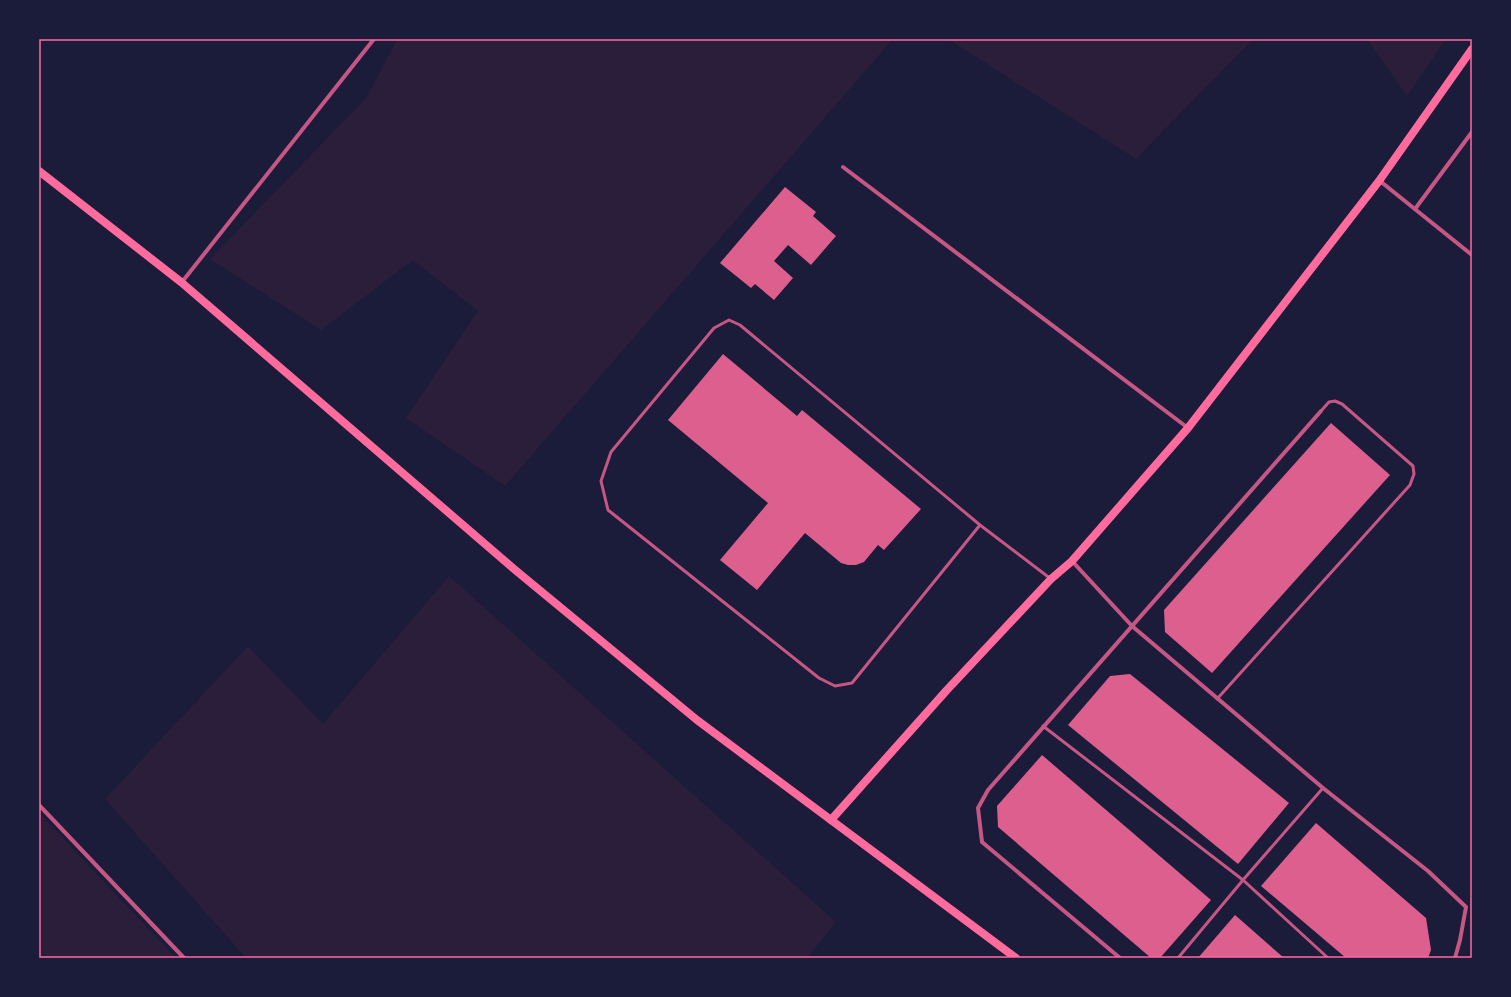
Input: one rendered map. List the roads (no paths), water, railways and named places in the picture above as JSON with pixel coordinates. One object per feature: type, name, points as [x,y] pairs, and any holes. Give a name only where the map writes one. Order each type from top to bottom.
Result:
[{"type":"main road","points":[[830,820],[946,691],[1051,580],[1072,561],[1188,428],[1379,181],[1472,49]]},
{"type":"main road","points":[[39,171],[181,282],[520,574],[697,720],[1016,958]]},
{"type":"street","points":[[181,282],[374,39]]},
{"type":"street","points":[[1415,209],[1472,132]]},
{"type":"street","points":[[843,167],[1188,428]]},
{"type":"street","points":[[1379,181],[1472,255]]},
{"type":"street","points":[[1120,958],[982,842],[978,808],[988,790],[1321,411]]},
{"type":"street","points":[[1072,561],[1132,626],[1323,788],[1428,871],[1466,907],[1455,958]]},
{"type":"street","points":[[39,805],[184,958]]},
{"type":"lane","points":[[980,525],[852,683],[835,686],[819,678],[608,510],[601,481],[611,452],[714,328],[729,320],[740,325],[980,525],[1051,580]]},
{"type":"lane","points":[[1217,699],[1410,485],[1414,474],[1413,466],[1342,404],[1335,401],[1329,402],[1321,411]]},
{"type":"lane","points":[[1044,726],[1243,880],[1328,958]]},
{"type":"lane","points":[[1178,958],[1323,788]]}]
